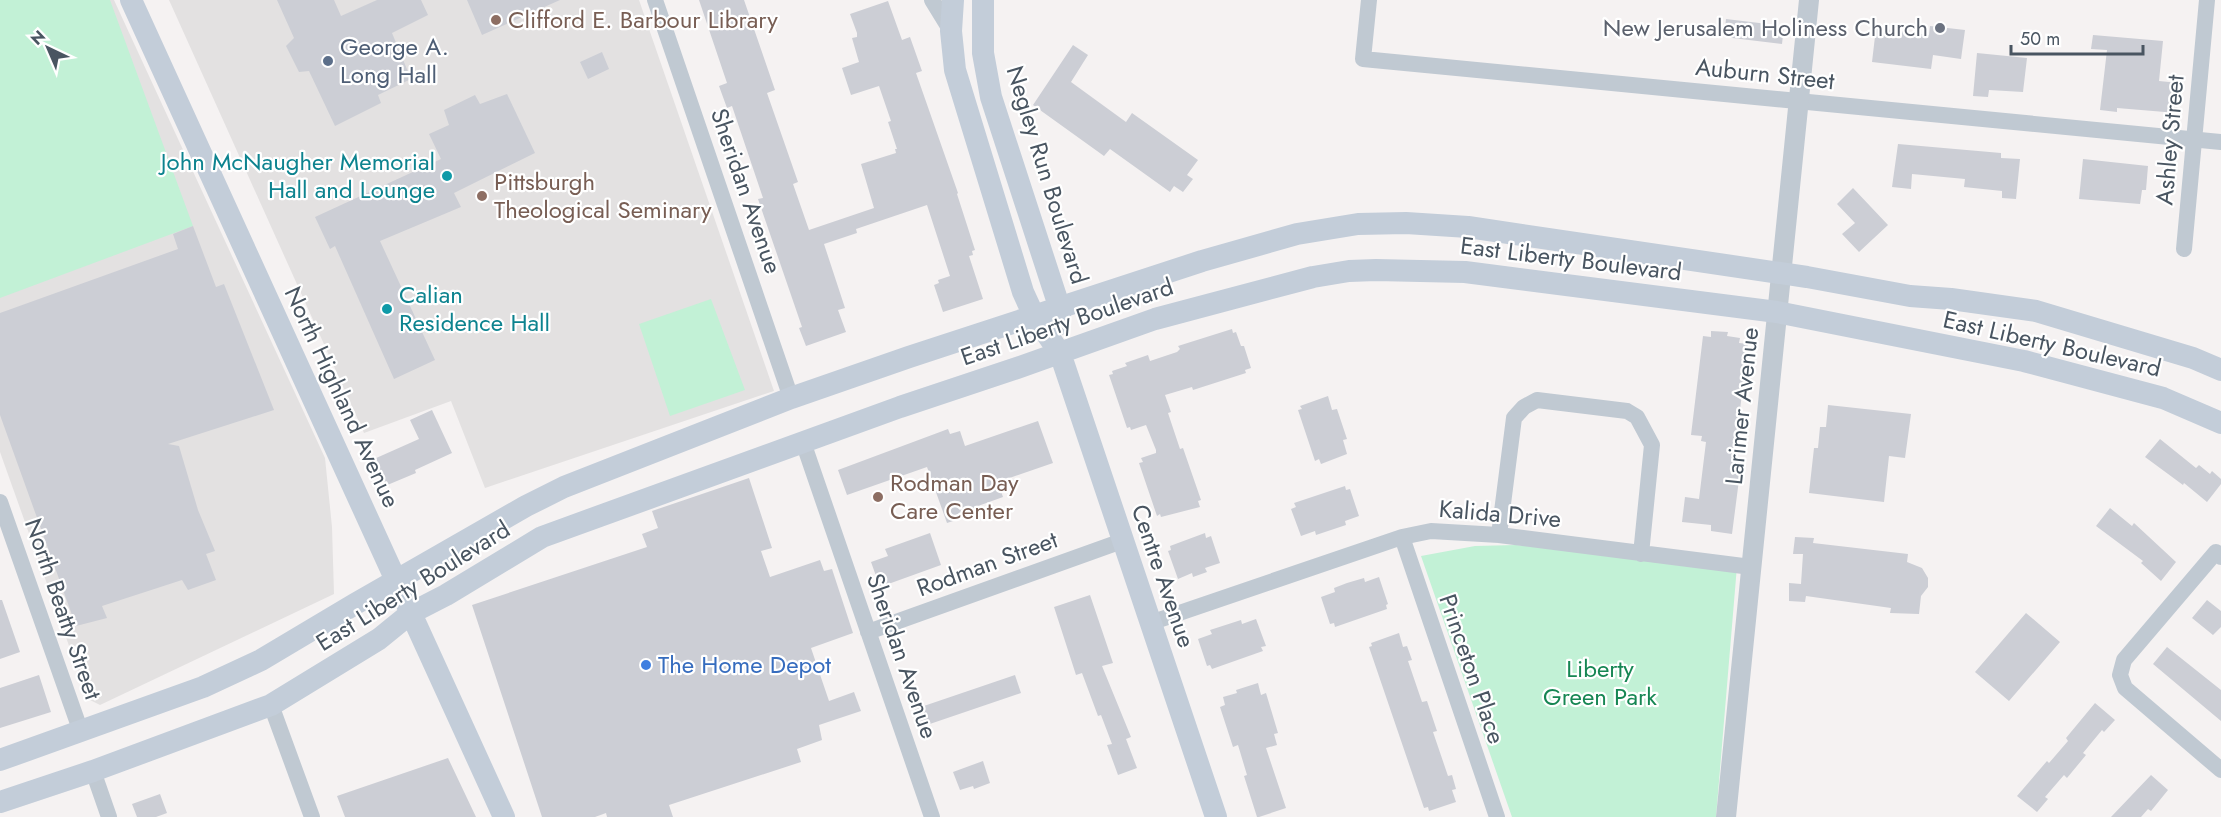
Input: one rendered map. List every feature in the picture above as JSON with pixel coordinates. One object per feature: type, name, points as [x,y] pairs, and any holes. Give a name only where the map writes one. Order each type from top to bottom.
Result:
[{"type":"main road","name":"North Highland Avenue","points":[[131,0],[504,817]]},
{"type":"main road","points":[[953,0],[951,31],[955,70],[967,114],[1023,292],[1034,316],[1060,353]]},
{"type":"main road","name":"Negley Run Boulevard","points":[[983,0],[981,10],[983,53],[991,97],[1060,309],[1060,353]]},
{"type":"main road","name":"East Liberty Boulevard","points":[[0,760],[203,687],[261,660],[396,580],[564,487],[791,398],[1202,261],[1297,234],[1359,224],[1406,223],[1468,227],[1782,274],[1910,296],[1951,299],[2036,311],[2193,358],[2221,370]]},
{"type":"main road","name":"East Liberty Boulevard","points":[[0,802],[93,771],[271,705],[379,639],[411,613],[446,596],[542,537],[900,407],[1155,319],[1313,277],[1349,271],[1376,270],[1465,272],[1777,312],[2024,362],[2163,398],[2221,423]]},
{"type":"main road","name":"Centre Avenue","points":[[1060,353],[1216,817]]},
{"type":"street","name":"Sheridan Avenue","points":[[655,0],[791,398]]},
{"type":"street","points":[[932,0],[951,31]]},
{"type":"street","name":"Auburn Street","points":[[1369,0],[1363,58],[2221,142]]},
{"type":"street","name":"Larimer Avenue","points":[[1726,817],[1809,0]]},
{"type":"street","name":"Ashley Street","points":[[2184,249],[2208,0]]},
{"type":"street","points":[[1499,535],[1514,418],[1524,407],[1537,400],[1627,411],[1637,417],[1652,445],[1641,554]]},
{"type":"street","name":"Sheridan Avenue","points":[[803,442],[932,817]]},
{"type":"street","name":"North Beatty Street","points":[[0,502],[81,732]]},
{"type":"street","name":"Kalida Drive","points":[[1150,623],[1402,537],[1431,531],[1499,535],[1751,567]]},
{"type":"street","name":"Princeton Place","points":[[1402,537],[1497,817]]},
{"type":"street","name":"Rodman Street","points":[[868,632],[1122,541]]},
{"type":"street","points":[[2221,557],[2216,552],[2124,660],[2120,675],[2125,688],[2221,770]]},
{"type":"street","points":[[271,705],[312,817]]},
{"type":"street","points":[[93,771],[109,817]]},
{"type":"shaded area","points":[[0,0],[114,0],[325,458],[332,527],[334,594],[100,705],[88,699],[0,452]]},
{"type":"shaded area","name":"Pittsburgh Theological Seminary","points":[[169,0],[639,0],[774,391],[485,488],[451,401],[364,433]]},
{"type":"green space","points":[[0,0],[110,0],[193,226],[0,298]]},
{"type":"green space","points":[[711,299],[745,390],[670,416],[639,324]]},
{"type":"green space","name":"Liberty Green Park","points":[[1516,545],[1737,566],[1716,817],[1512,817],[1421,556],[1475,546]]},
{"type":"building","name":"George A. Long Hall","points":[[277,0],[334,0],[341,16],[377,0],[421,0],[428,15],[392,33],[411,79],[378,95],[381,103],[335,126],[309,71],[299,72],[286,46],[294,38]]},
{"type":"building","name":"Clifford E. Barbour Library","points":[[467,0],[560,0],[482,35]]},
{"type":"building","points":[[699,0],[744,0],[775,90],[767,93],[798,182],[793,184],[809,230],[874,208],[861,164],[896,153],[895,149],[897,149],[888,122],[891,121],[879,86],[851,95],[842,68],[859,62],[852,38],[857,37],[857,33],[850,14],[888,1],[902,40],[910,37],[922,71],[916,73],[958,193],[975,250],[972,251],[973,255],[969,256],[983,299],[943,312],[934,285],[939,283],[938,280],[950,276],[927,205],[856,229],[857,233],[824,244],[845,308],[838,310],[846,332],[806,346],[799,328],[802,327],[758,199],[763,198],[732,106],[727,108],[719,86],[727,83]]},
{"type":"building","points":[[1726,19],[1784,26],[1782,44],[1724,37]]},
{"type":"building","points":[[1930,26],[1965,30],[1961,59],[1933,55],[1931,69],[1872,62],[1876,28],[1929,35]]},
{"type":"building","points":[[2093,35],[2163,41],[2159,81],[2179,83],[2177,113],[2117,108],[2117,112],[2100,110],[2107,50],[2091,49]]},
{"type":"building","points":[[1073,45],[1088,55],[1071,82],[1126,122],[1132,113],[1198,160],[1187,175],[1193,179],[1183,192],[1174,186],[1170,192],[1110,149],[1104,156],[1033,105]]},
{"type":"building","points":[[602,52],[609,69],[588,79],[580,62]]},
{"type":"building","points":[[1977,53],[2027,58],[2023,92],[1989,90],[1988,97],[1973,96]]},
{"type":"building","name":"John McNaugher Memorial Hall and Lounge","points":[[507,94],[535,153],[454,193],[461,207],[380,241],[435,360],[394,379],[335,246],[330,249],[315,217],[441,159],[429,134],[449,125],[444,110],[475,95],[480,104]]},
{"type":"building","points":[[1898,144],[2001,153],[2001,158],[2020,159],[2016,199],[2002,198],[2002,191],[1964,187],[1965,179],[1912,174],[1911,189],[1892,187]]},
{"type":"building","points":[[2083,159],[2148,166],[2146,190],[2142,190],[2140,204],[2079,199]]},
{"type":"building","points":[[1853,188],[1888,225],[1859,252],[1842,234],[1855,223],[1837,204]]},
{"type":"building","points":[[193,226],[216,287],[224,284],[274,410],[168,444],[179,446],[198,510],[215,551],[206,554],[216,580],[188,590],[182,580],[102,606],[107,618],[76,626],[0,415],[0,313],[178,249],[173,234]]},
{"type":"building","points":[[1232,329],[1233,333],[1236,332],[1241,346],[1244,346],[1251,368],[1245,370],[1246,373],[1193,390],[1192,387],[1165,395],[1171,412],[1168,413],[1180,449],[1183,448],[1201,500],[1198,501],[1200,507],[1157,516],[1139,463],[1143,462],[1141,458],[1156,453],[1156,450],[1146,425],[1131,430],[1130,427],[1127,428],[1109,375],[1113,374],[1112,371],[1127,366],[1125,363],[1148,355],[1150,361],[1177,352],[1180,349],[1178,346]]},
{"type":"building","points":[[1711,331],[1728,332],[1727,336],[1740,338],[1739,343],[1748,344],[1745,369],[1750,370],[1747,384],[1743,383],[1734,466],[1734,471],[1740,472],[1732,534],[1711,531],[1711,525],[1682,522],[1685,497],[1699,499],[1706,442],[1701,441],[1702,436],[1691,435],[1703,336],[1711,337]]},
{"type":"building","points":[[1328,396],[1332,410],[1337,409],[1347,439],[1343,440],[1347,454],[1321,464],[1319,459],[1315,461],[1298,410],[1302,409],[1300,406]]},
{"type":"building","points":[[1828,405],[1911,414],[1905,458],[1889,456],[1884,502],[1809,493],[1814,448],[1818,448],[1820,427],[1826,427]]},
{"type":"building","points":[[432,410],[452,453],[415,470],[416,473],[385,486],[374,459],[419,439],[410,420]]},
{"type":"building","points":[[1038,421],[1053,463],[998,482],[1003,497],[978,506],[980,512],[947,523],[927,467],[847,495],[838,470],[948,429],[950,434],[960,431],[965,446]]},
{"type":"building","points":[[2160,439],[2196,468],[2199,465],[2210,474],[2212,471],[2221,479],[2221,484],[2207,502],[2184,483],[2183,485],[2145,457]]},
{"type":"building","name":"The Home Depot","points":[[749,478],[772,548],[761,551],[770,577],[820,560],[824,571],[832,569],[853,633],[811,648],[829,701],[854,692],[861,711],[819,725],[822,740],[797,749],[801,762],[669,805],[673,817],[607,817],[606,813],[595,817],[542,817],[472,605],[647,547],[642,534],[658,528],[652,511]]},
{"type":"building","points":[[1345,486],[1346,490],[1350,489],[1359,516],[1345,521],[1346,525],[1316,535],[1315,531],[1301,536],[1291,509],[1296,507],[1294,503]]},
{"type":"building","points":[[2110,508],[2132,526],[2134,523],[2176,562],[2161,581],[2141,563],[2143,561],[2096,526]]},
{"type":"building","points":[[930,533],[941,565],[880,587],[871,562],[888,556],[885,549]]},
{"type":"building","points":[[1205,533],[1206,538],[1211,536],[1220,563],[1205,568],[1207,572],[1193,577],[1192,573],[1178,579],[1168,551],[1171,550],[1170,546]]},
{"type":"building","points":[[1795,537],[1814,538],[1813,543],[1908,554],[1907,562],[1922,568],[1928,578],[1928,587],[1921,596],[1919,614],[1890,613],[1891,608],[1806,596],[1805,602],[1789,601],[1789,583],[1801,584],[1803,554],[1793,554]]},
{"type":"building","points":[[1379,577],[1388,604],[1387,609],[1335,627],[1334,623],[1330,624],[1321,597],[1335,592],[1334,588],[1347,583],[1364,578],[1365,582]]},
{"type":"building","points":[[1090,595],[1113,663],[1102,666],[1131,737],[1126,739],[1137,768],[1118,775],[1107,745],[1112,744],[1101,715],[1098,716],[1082,673],[1076,675],[1054,607]]},
{"type":"building","points":[[0,600],[2,600],[20,652],[0,659]]},
{"type":"building","points":[[2207,600],[2221,611],[2221,627],[2213,635],[2192,618]]},
{"type":"building","points":[[2026,613],[2060,642],[2009,701],[1975,672]]},
{"type":"building","points":[[1256,619],[1266,646],[1261,647],[1263,651],[1212,669],[1210,665],[1207,666],[1198,639],[1212,634],[1210,630],[1241,620],[1242,624]]},
{"type":"building","points":[[1399,633],[1403,647],[1407,646],[1412,660],[1408,661],[1422,702],[1427,701],[1437,731],[1433,732],[1448,776],[1452,775],[1456,789],[1452,790],[1456,802],[1429,811],[1428,807],[1424,808],[1369,647],[1372,646],[1371,643]]},
{"type":"building","points":[[2167,647],[2221,690],[2221,721],[2153,664]]},
{"type":"building","points":[[39,675],[51,712],[0,728],[0,688]]},
{"type":"building","points":[[1015,675],[1021,693],[921,727],[915,709]]},
{"type":"building","points":[[1258,683],[1261,695],[1266,693],[1278,733],[1274,734],[1277,745],[1266,748],[1286,808],[1257,817],[1244,776],[1247,775],[1238,745],[1233,747],[1220,707],[1225,705],[1223,697]]},
{"type":"building","points":[[2095,703],[2115,720],[2104,732],[2102,730],[2083,753],[2086,755],[2067,778],[2064,775],[2045,797],[2048,799],[2037,812],[2017,796],[2068,741],[2066,738]]},
{"type":"building","points":[[448,758],[476,817],[345,817],[337,796]]},
{"type":"building","points":[[983,761],[990,783],[974,789],[973,786],[960,790],[953,772]]},
{"type":"building","points":[[2151,775],[2168,790],[2151,811],[2148,809],[2141,817],[2111,817]]},
{"type":"building","points":[[160,794],[167,813],[156,817],[137,817],[132,804]]},
{"type":"place","name":"Clifford E. Barbour Library","points":[[496,20]]},
{"type":"place","name":"New Jerusalem Holiness Church","points":[[1940,28]]},
{"type":"place","name":"George A. Long Hall","points":[[328,61]]},
{"type":"place","name":"John McNaugher Memorial Hall and Lounge","points":[[447,176]]},
{"type":"place","name":"Pittsburgh Theological Seminary","points":[[482,196]]},
{"type":"place","name":"Calian Residence Hall","points":[[387,309]]},
{"type":"place","name":"Rodman Day Care Center","points":[[878,497]]},
{"type":"place","name":"The Home Depot","points":[[646,665]]}]
